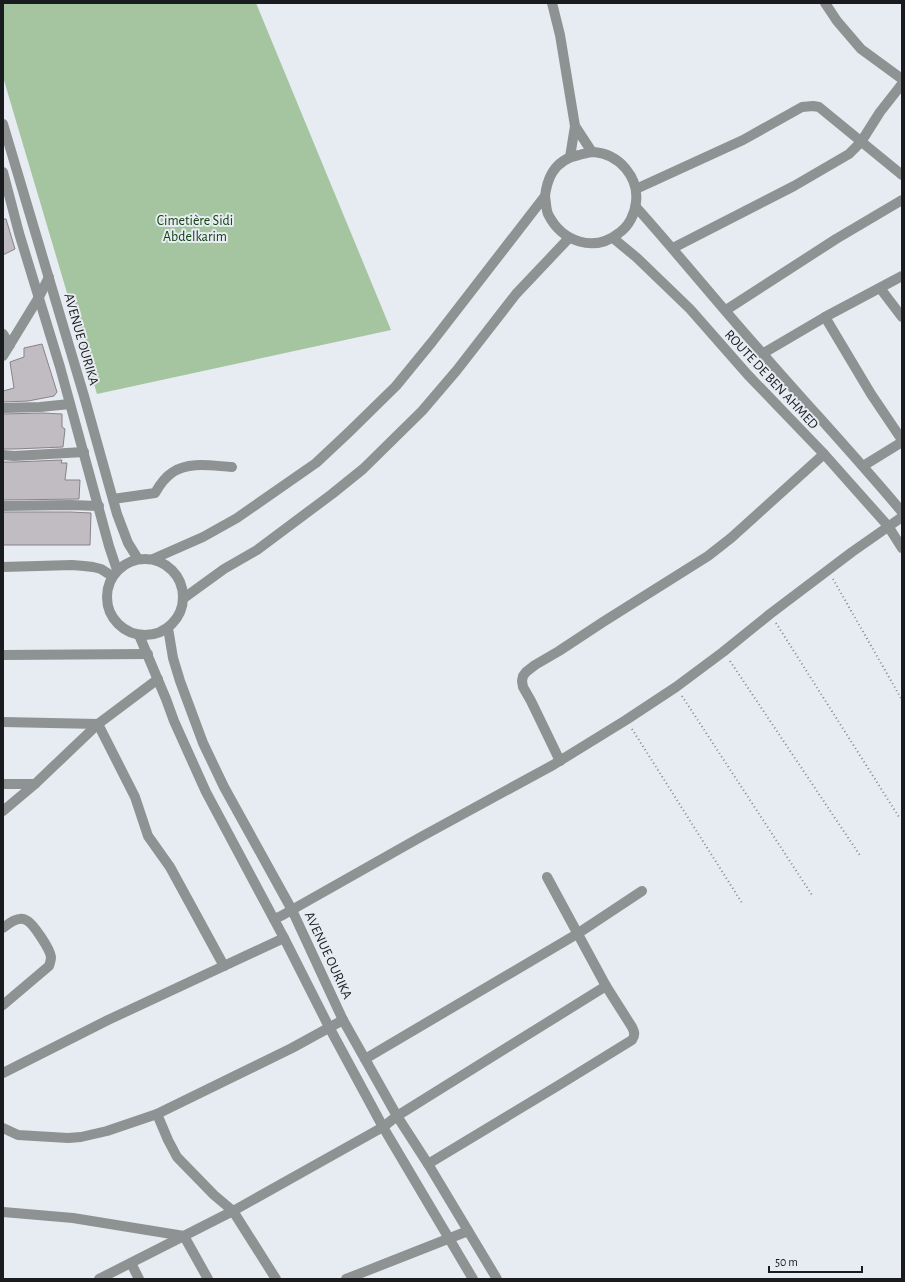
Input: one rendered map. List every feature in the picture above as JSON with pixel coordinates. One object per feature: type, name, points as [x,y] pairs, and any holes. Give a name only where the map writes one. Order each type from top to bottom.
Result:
[{"type":"street","points":[[552,3],[560,35],[575,126],[570,157]]},
{"type":"street","points":[[825,3],[837,21],[861,49],[902,79]]},
{"type":"street","points":[[673,248],[794,186],[849,154],[861,142],[880,112],[902,84]]},
{"type":"street","points":[[636,189],[743,140],[802,107],[813,106],[818,107],[902,175]]},
{"type":"street","name":"AVENUE OURIKA","points":[[3,124],[113,499],[128,543],[138,559]]},
{"type":"street","points":[[575,126],[592,152]]},
{"type":"street","points":[[592,152],[607,155],[620,163],[630,175],[636,189],[637,198],[633,216],[628,225],[621,232],[613,238],[591,244],[569,238],[556,227],[548,213],[545,196],[547,184],[552,173],[560,164],[570,157],[592,152]]},
{"type":"street","name":"AVENUE OURIKA","points":[[3,172],[84,452],[115,573]]},
{"type":"street","points":[[154,559],[165,564],[175,573],[180,581],[184,598],[182,609],[177,620],[168,628],[154,635],[139,635],[127,631],[117,624],[110,613],[107,601],[108,588],[115,573],[126,563],[138,559],[154,559],[203,537],[260,503],[316,463],[396,386],[437,336],[545,196]]},
{"type":"street","points":[[726,310],[836,239],[902,200]]},
{"type":"street","name":"ROUTE DE BEN AHMED","points":[[636,207],[673,248],[762,354],[864,466],[902,512]]},
{"type":"street","points":[[184,598],[224,569],[257,550],[332,494],[363,468],[422,411],[516,294],[569,238]]},
{"type":"street","name":"ROUTE DE BEN AHMED","points":[[613,238],[636,257],[690,309],[748,375],[824,454],[888,526],[902,548]]},
{"type":"street","points":[[762,354],[902,276]]},
{"type":"street","points":[[3,356],[49,277]]},
{"type":"street","points":[[880,288],[902,317]]},
{"type":"street","points":[[825,318],[870,394],[902,441],[864,466]]},
{"type":"street","points":[[3,334],[10,345]]},
{"type":"street","points":[[3,408],[40,407],[70,404]]},
{"type":"street","points":[[3,455],[14,456],[84,452]]},
{"type":"street","points":[[560,761],[523,687],[523,676],[526,672],[708,556],[731,538],[824,454]]},
{"type":"street","points":[[113,499],[155,493],[160,484],[173,472],[189,466],[232,467]]},
{"type":"street","points":[[3,506],[99,506]]},
{"type":"street","points":[[274,919],[560,761],[626,720],[676,687],[724,652],[770,614],[902,517]]},
{"type":"street","points":[[3,567],[72,565],[93,566],[115,573]]},
{"type":"street","name":"AVENUE OURIKA","points":[[168,628],[173,658],[180,681],[203,743],[224,787],[292,910],[343,1020],[397,1116],[428,1164],[497,1279]]},
{"type":"street","points":[[139,635],[174,721],[206,792],[383,1127],[450,1239],[472,1279]]},
{"type":"street","points":[[3,655],[148,654]]},
{"type":"street","points":[[3,811],[35,784],[98,724],[158,679]]},
{"type":"street","points":[[3,722],[98,724]]},
{"type":"street","points":[[98,724],[135,797],[148,836],[170,867],[224,966]]},
{"type":"street","points":[[3,784],[35,784]]},
{"type":"street","points":[[428,1164],[632,1040],[634,1036],[635,1033],[632,1027],[606,986],[547,877]]},
{"type":"street","points":[[365,1059],[577,934],[642,891]]},
{"type":"street","points":[[3,928],[16,920],[28,920],[40,934],[51,956],[49,966],[3,1005]]},
{"type":"street","points":[[3,1073],[108,1020],[284,938]]},
{"type":"street","points":[[99,1279],[233,1211],[383,1127],[397,1116],[606,986]]},
{"type":"street","points":[[3,1128],[18,1135],[68,1138],[81,1137],[107,1131],[157,1114],[292,1048],[343,1020]]},
{"type":"street","points":[[157,1114],[177,1157],[214,1195],[233,1211],[276,1279]]},
{"type":"street","points":[[3,1212],[73,1218],[184,1236]]},
{"type":"street","points":[[346,1279],[468,1231]]},
{"type":"street","points":[[184,1236],[208,1279]]},
{"type":"street","points":[[131,1263],[139,1279]]},
{"type":"path","points":[[828,571],[902,700]]},
{"type":"path","points":[[770,614],[899,816]]},
{"type":"path","points":[[724,652],[861,857]]},
{"type":"path","points":[[676,687],[812,895]]},
{"type":"path","points":[[626,720],[742,903]]},
{"type":"green space","name":"Cimetière Sidi Abdelkarim","points":[[3,3],[256,3],[391,330],[97,394],[3,77]]},
{"type":"building","points":[[3,219],[6,219],[15,249],[3,255]]},
{"type":"building","points":[[42,344],[57,392],[54,396],[28,401],[3,402],[3,391],[14,388],[10,362],[24,357],[24,348]]},
{"type":"building","points":[[3,414],[62,414],[62,427],[65,429],[63,447],[3,449]]},
{"type":"building","points":[[62,460],[61,463],[67,463],[65,480],[80,480],[79,499],[3,500],[3,462]]},
{"type":"building","points":[[3,512],[91,513],[90,545],[3,545]]}]
